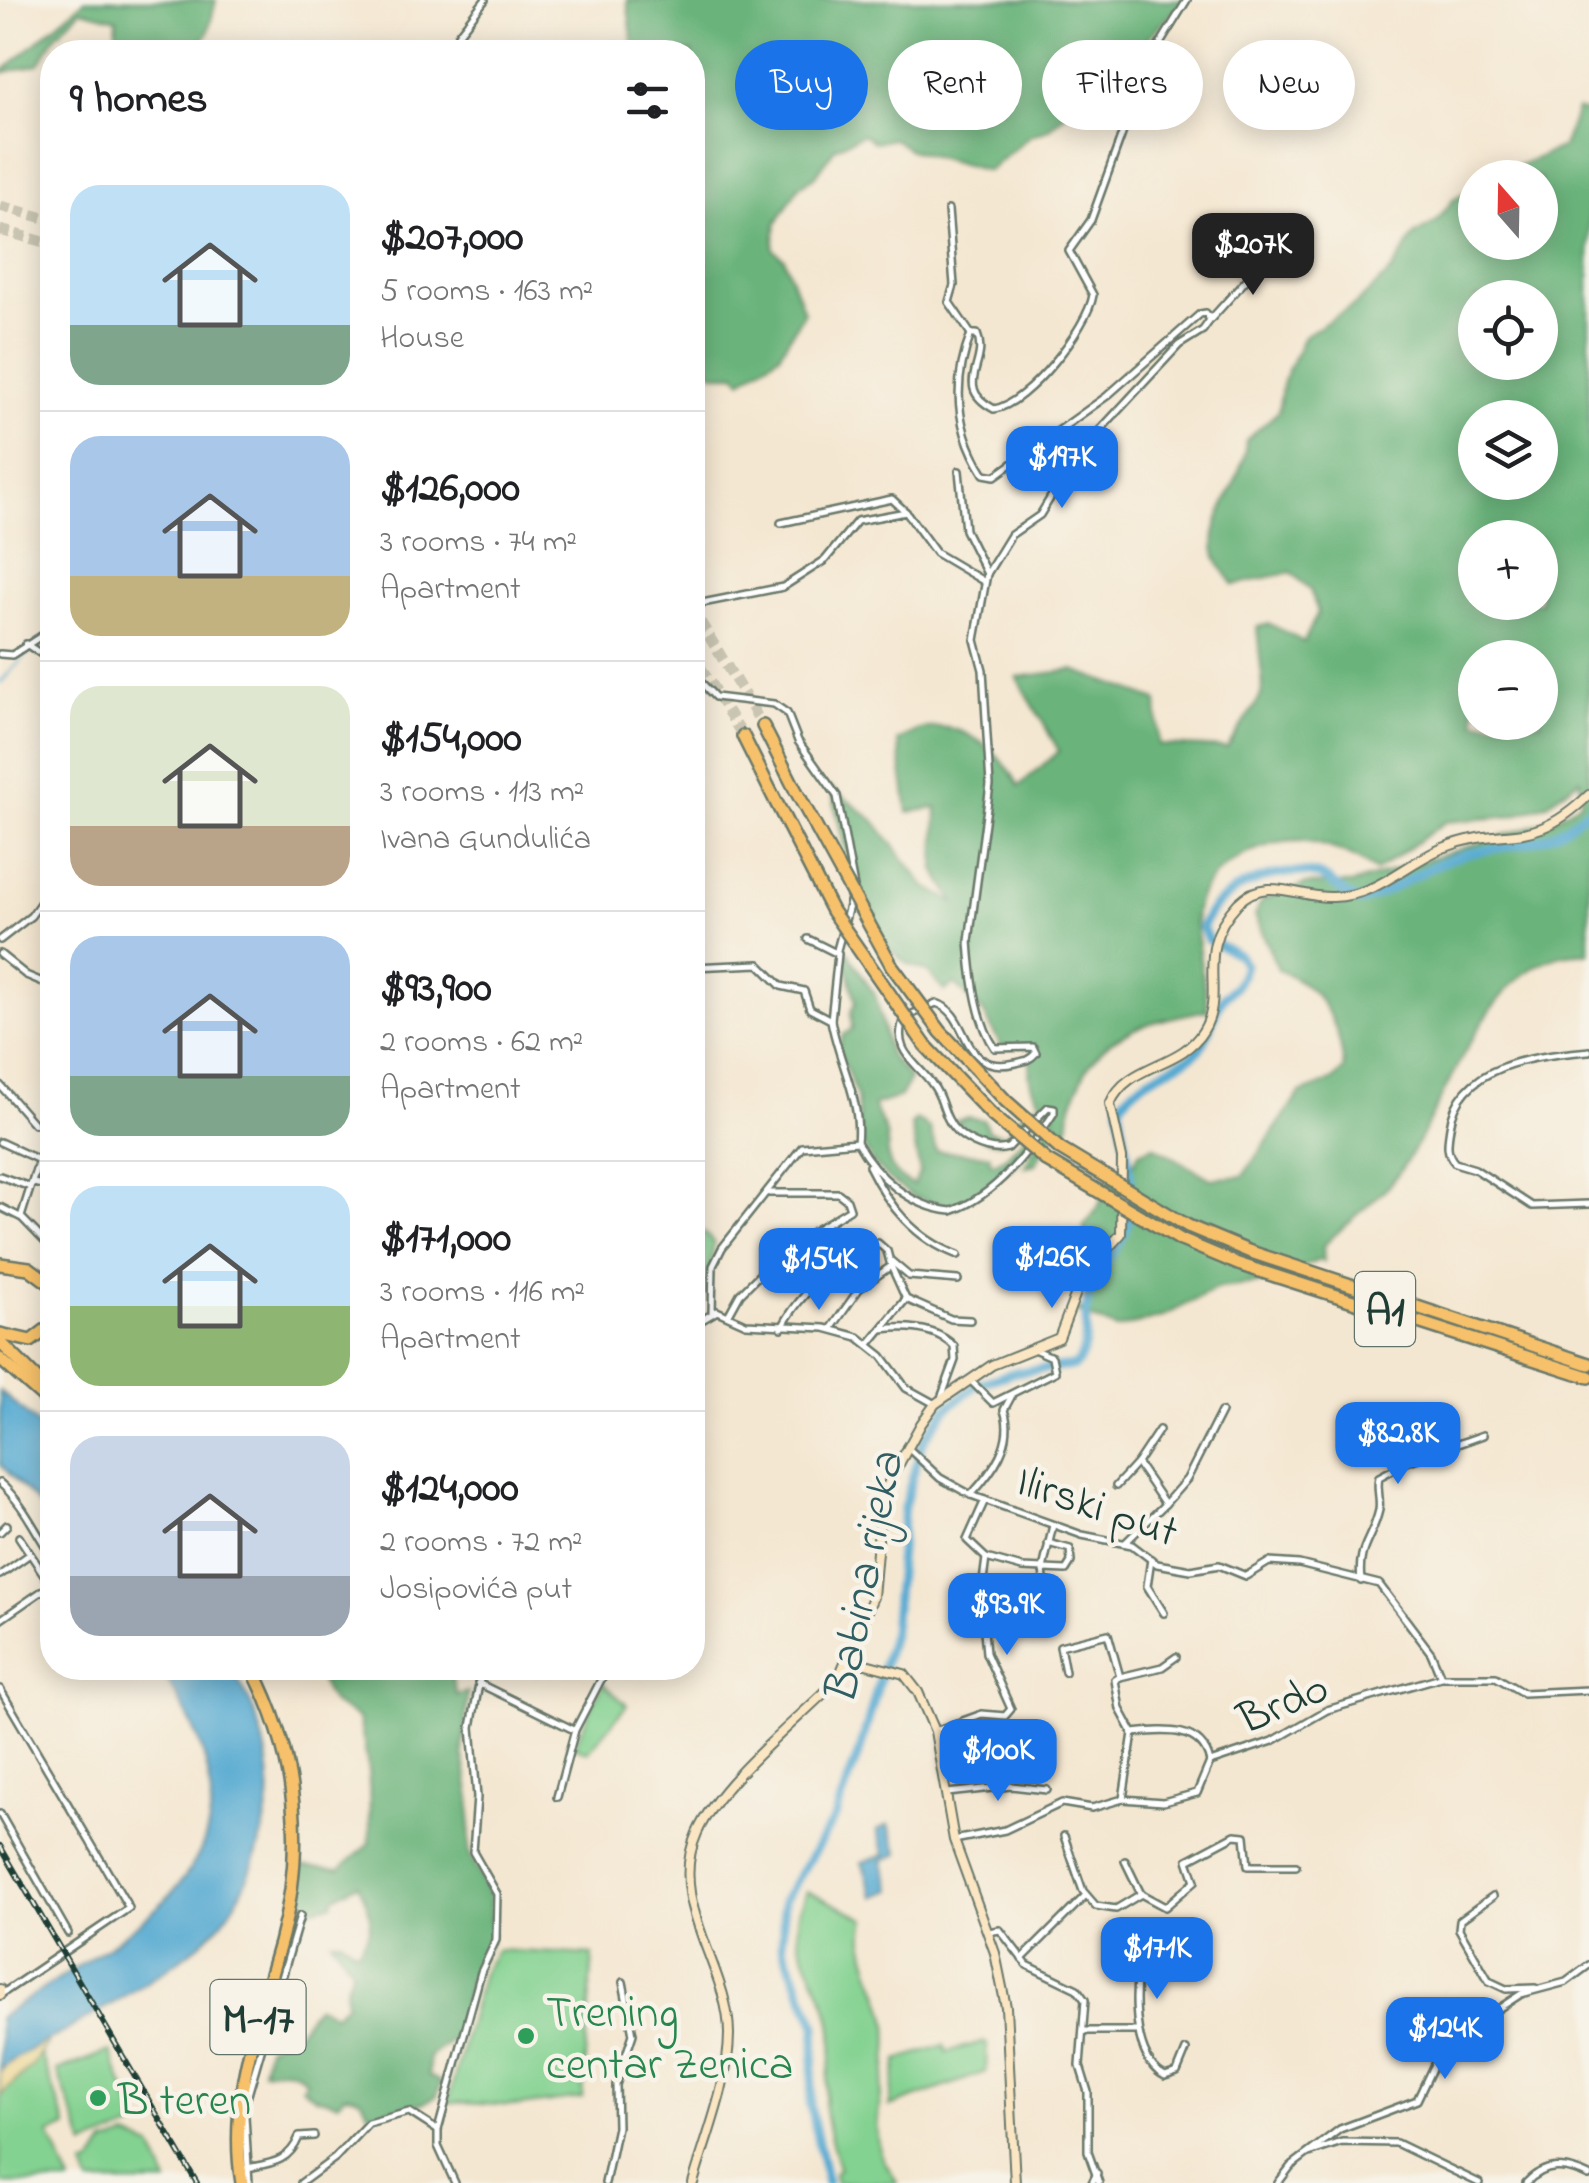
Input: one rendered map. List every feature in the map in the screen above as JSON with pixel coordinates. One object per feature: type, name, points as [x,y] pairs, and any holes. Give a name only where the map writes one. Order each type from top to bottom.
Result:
[{"type":"highway","name":"A1","points":[[763,726],[883,952],[941,1032],[1006,1101],[1060,1148],[1188,1226],[1248,1251],[1589,1364]]},
{"type":"highway","name":"A1","points":[[744,736],[832,912],[925,1045],[992,1115],[1047,1161],[1181,1240],[1238,1264],[1589,1377]]},
{"type":"highway","points":[[0,1264],[20,1264],[40,1278]]},
{"type":"highway","points":[[1,1334],[31,1341],[40,1334]]},
{"type":"highway","points":[[1,1334],[40,1380]]},
{"type":"highway","points":[[0,1359],[40,1394]]},
{"type":"highway","name":"M-17","points":[[246,2183],[242,2086],[288,1909],[296,1853],[288,1762],[258,1680]]},
{"type":"main road","points":[[837,1681],[873,1597],[882,1494],[937,1402],[972,1385],[992,1365],[1064,1332],[1082,1277],[1121,1234],[1122,1158],[1110,1104],[1120,1085],[1178,1056],[1202,1034],[1210,1019],[1210,952],[1219,930],[1238,904],[1259,892],[1287,888],[1336,898],[1359,892],[1381,885],[1445,847],[1536,833],[1553,826],[1589,795]]},
{"type":"main road","points":[[850,1658],[900,1672],[918,1692],[935,1730],[954,1840],[988,1932],[1006,2007],[1015,2183]]},
{"type":"main road","points":[[693,2183],[729,2030],[690,1891],[691,1848],[707,1815],[730,1784],[837,1681],[862,1664]]},
{"type":"street","points":[[455,40],[485,0]]},
{"type":"street","points":[[1178,0],[1180,11]]},
{"type":"street","points":[[971,334],[977,334],[981,346],[972,380],[974,392],[994,409],[1007,408],[1026,395],[1072,338],[1094,295],[1069,251],[1091,220],[1147,65],[1187,0]]},
{"type":"street","points":[[948,210],[954,285],[949,302],[971,334],[956,392],[974,459],[984,474],[995,476],[1107,396],[1200,314],[1206,313],[1210,320]]},
{"type":"street","points":[[870,1163],[911,1198],[945,1211],[960,1208],[1016,1168],[1054,1108],[1048,1107],[1008,1148],[987,1148],[950,1124],[931,1082],[908,1062],[900,1036],[904,1018],[936,1003],[953,1014],[972,1051],[993,1064],[1019,1063],[1036,1053],[1032,1047],[995,1048],[982,1019],[970,963],[969,940],[990,785],[983,670],[975,640],[986,578],[1011,535],[1040,515],[1075,457],[1179,345],[1203,330],[1274,249]]},
{"type":"street","points":[[959,472],[965,530],[986,578]]},
{"type":"street","points":[[782,523],[892,499],[936,553],[986,578]]},
{"type":"street","points":[[705,603],[771,592],[825,560],[857,521],[906,512]]},
{"type":"street","points":[[0,654],[12,656],[40,640]]},
{"type":"street","points":[[31,648],[40,654]]},
{"type":"street","points":[[705,689],[726,700],[774,704],[786,713],[798,742],[837,796],[854,888],[837,950],[831,1020],[839,1062],[854,1098],[857,1142],[915,1232],[927,1243],[958,1255]]},
{"type":"street","points":[[0,940],[31,916],[40,903]]},
{"type":"street","points":[[808,938],[837,950]]},
{"type":"street","points":[[0,954],[40,981]]},
{"type":"street","points":[[705,966],[759,964],[781,986],[800,988],[810,1009],[831,1020]]},
{"type":"street","points":[[1589,1051],[1550,1056],[1484,1073],[1456,1104],[1448,1149],[1456,1163],[1476,1169],[1532,1206],[1589,1204]]},
{"type":"street","points":[[0,1084],[34,1124]]},
{"type":"street","points":[[0,1142],[39,1160],[21,1217]]},
{"type":"street","points":[[712,1312],[714,1266],[722,1248],[770,1193],[785,1164],[802,1147],[857,1142]]},
{"type":"street","points":[[0,1176],[40,1185]]},
{"type":"street","points":[[728,1315],[740,1294],[786,1248],[850,1209],[847,1200],[838,1194],[770,1193]]},
{"type":"street","points":[[0,1207],[21,1217],[40,1237]]},
{"type":"street","points":[[782,1328],[826,1274],[855,1249],[878,1243],[906,1299],[951,1318],[970,1320]]},
{"type":"street","points":[[890,1263],[909,1276],[958,1280]]},
{"type":"street","points":[[831,1329],[859,1289],[890,1263]]},
{"type":"street","points":[[870,1343],[906,1299]]},
{"type":"street","points":[[705,1317],[712,1312],[746,1324],[831,1329],[870,1343],[906,1388],[937,1402],[954,1360],[954,1346],[926,1331],[905,1326],[882,1329]]},
{"type":"street","points":[[972,1385],[993,1403],[1055,1369],[1052,1358],[1033,1349]]},
{"type":"street","points":[[972,1495],[1004,1450],[1004,1410],[1011,1396]]},
{"type":"street","points":[[1125,1543],[1187,1479],[1221,1412]]},
{"type":"street","points":[[1116,1486],[1159,1430]]},
{"type":"street","points":[[1361,1580],[1358,1556],[1380,1506],[1376,1488],[1380,1477],[1407,1462],[1483,1435]]},
{"type":"street","name":"Ilirski put","points":[[911,1450],[940,1478],[972,1495],[1053,1525],[1125,1543],[1151,1559],[1191,1570],[1219,1566],[1246,1576],[1269,1562],[1298,1564],[1379,1584],[1430,1653],[1441,1677]]},
{"type":"street","points":[[1137,1462],[1165,1504]]},
{"type":"street","points":[[0,1483],[22,1505],[27,1524],[40,1541]]},
{"type":"street","points":[[985,1500],[967,1538],[986,1558],[1066,1570],[1071,1562],[1068,1547],[1048,1543]]},
{"type":"street","points":[[0,1532],[8,1525]]},
{"type":"street","points":[[1046,1598],[1043,1569],[1053,1525]]},
{"type":"street","points":[[18,1537],[40,1568]]},
{"type":"street","points":[[1,1572],[30,1554]]},
{"type":"street","points":[[935,1730],[982,1714],[1005,1716],[1012,1709],[986,1653],[981,1597],[986,1558]]},
{"type":"street","points":[[1151,1559],[1147,1586],[1164,1613]]},
{"type":"street","points":[[0,1620],[40,1592]]},
{"type":"street","points":[[1065,1672],[1060,1646],[1108,1634],[1120,1678]]},
{"type":"street","points":[[1123,1799],[1133,1734],[1120,1710],[1115,1680],[1162,1668],[1176,1657]]},
{"type":"street","name":"Brdo","points":[[1133,1734],[1166,1729],[1193,1738],[1207,1748],[1210,1762],[1273,1741],[1327,1710],[1441,1677],[1496,1677],[1523,1693],[1589,1690]]},
{"type":"street","points":[[455,2183],[438,2146],[438,2130],[481,1972],[496,1940],[496,1894],[474,1852],[478,1797],[471,1726],[479,1680]]},
{"type":"street","points":[[557,1797],[575,1730],[601,1680]]},
{"type":"street","points":[[478,1683],[575,1730]]},
{"type":"street","points":[[0,1689],[128,1908],[1,1992]]},
{"type":"street","points":[[954,1840],[1006,1830],[1062,1803],[1092,1808],[1123,1799],[1163,1802],[1197,1793],[1210,1762]]},
{"type":"street","points":[[947,1793],[1011,1786],[1047,1790]]},
{"type":"street","points":[[0,1814],[68,1933]]},
{"type":"street","points":[[1125,1861],[1141,1894],[1162,1907],[1171,1904],[1195,1882],[1188,1860],[1241,1834],[1247,1842],[1248,1866],[1296,1866]]},
{"type":"street","points":[[1064,1836],[1086,1895],[1096,1906],[1116,1909],[1141,1894]]},
{"type":"street","points":[[1022,1960],[1086,1895]]},
{"type":"street","points":[[1492,1896],[1460,1920],[1459,1930],[1488,1982],[1506,1988],[1535,1988],[1566,1982],[1588,1967]]},
{"type":"street","points":[[246,2183],[246,2104],[300,1916]]},
{"type":"street","points":[[1164,1925],[1146,1934],[1134,1970],[1138,2030],[1146,2059],[1166,2076],[1177,2072],[1186,2050]]},
{"type":"street","points":[[988,1932],[1000,1930],[1022,1960],[1081,1992],[1086,2009],[1080,2066],[1088,2092],[1088,2152],[1097,2173],[1096,2183]]},
{"type":"street","points":[[605,2183],[605,2166],[617,2127],[616,2084],[632,2034],[623,1982]]},
{"type":"street","points":[[1278,2183],[1306,2153],[1362,2118],[1413,2103],[1424,2089],[1436,2060],[1454,2037],[1535,1988]]},
{"type":"street","points":[[1084,2031],[1138,2030]]},
{"type":"street","points":[[301,2183],[335,2158],[368,2124],[409,2112],[438,2130]]},
{"type":"street","points":[[247,2168],[279,2162],[294,2150],[298,2137],[314,2136]]},
{"type":"street","points":[[1306,2153],[1342,2142],[1396,2144],[1479,2183]]},
{"type":"street","points":[[1526,2183],[1537,2172],[1558,2166],[1589,2176]]},
{"type":"green space","points":[[85,0],[216,0],[202,40],[115,40],[117,19],[81,10],[53,40],[40,40],[39,64],[1,73]]},
{"type":"green space","points":[[627,0],[1185,0],[1146,40],[1042,40],[1042,130],[1045,130],[1029,136],[988,171],[910,150],[894,139],[874,142],[863,134],[835,148],[816,176],[799,186],[776,224],[773,249],[784,258],[804,312],[779,355],[742,380],[736,374],[715,374],[705,367],[705,40],[632,40]]},
{"type":"green space","points":[[1577,110],[1589,113],[1589,953],[1554,957],[1524,974],[1498,1001],[1475,1034],[1400,1171],[1323,1246],[1324,1262],[1319,1260],[1266,1283],[1218,1288],[1162,1317],[1117,1329],[1076,1312],[1085,1307],[1084,1226],[1098,1208],[1108,1180],[1132,1167],[1139,1152],[1154,1146],[1211,1179],[1243,1176],[1300,1093],[1332,1081],[1344,1069],[1338,1037],[1326,1009],[1306,986],[1278,970],[1255,915],[1262,900],[1306,884],[1352,884],[1554,819],[1581,801],[1580,779],[1547,804],[1513,816],[1445,822],[1376,871],[1339,851],[1298,841],[1266,846],[1235,860],[1209,882],[1196,910],[1208,1010],[1148,1024],[1113,1040],[1099,1052],[1078,1088],[1069,1126],[1052,1136],[1035,1164],[1025,1167],[1037,1139],[1054,1121],[1053,1108],[1038,1097],[1031,1082],[1034,1047],[1001,1046],[983,1012],[955,984],[944,991],[928,972],[906,963],[890,950],[866,915],[854,887],[831,788],[874,820],[925,886],[955,903],[935,870],[937,808],[908,812],[898,741],[928,728],[956,730],[993,752],[1019,786],[1059,751],[1017,677],[1074,670],[1157,700],[1159,745],[1227,748],[1260,698],[1263,686],[1257,627],[1270,624],[1304,642],[1318,612],[1310,590],[1291,572],[1234,585],[1217,561],[1216,529],[1240,470],[1246,440],[1278,412],[1283,381],[1304,336],[1355,305],[1392,271],[1415,234],[1436,222],[1458,197],[1458,260],[1558,260],[1558,160],[1532,160],[1563,147]]},
{"type":"green space","points":[[848,952],[876,997],[889,1055],[910,1079],[900,1097],[874,1105],[885,1130],[890,1165],[897,1175],[913,1185],[920,1172],[911,1125],[916,1120],[930,1128],[936,1151],[990,1155],[991,1163],[1005,1157],[1040,1128],[1018,1163],[955,1208],[914,1197],[888,1179],[860,1140],[857,1097],[838,1048],[843,1035],[852,1029],[851,1012],[856,1002],[844,954]]},
{"type":"green space","points":[[1037,1104],[1037,1116],[1014,1135],[998,1142],[981,1138],[956,1121],[968,1117],[984,1120],[988,1131],[1006,1135],[1027,1107]]},
{"type":"green space","points":[[705,1234],[714,1243],[705,1290]]},
{"type":"green space","points":[[320,1680],[452,1680],[457,1695],[468,1692],[463,1754],[471,1798],[469,1852],[490,1897],[491,1940],[470,1978],[455,2038],[429,2057],[429,2076],[441,2082],[437,2096],[423,2103],[368,2113],[357,2097],[344,2095],[338,2103],[316,2097],[302,2087],[306,2081],[292,2070],[262,2071],[267,2047],[297,2031],[317,2005],[334,2014],[346,2004],[345,1989],[352,1969],[331,1940],[341,1940],[357,1951],[370,1926],[369,1910],[358,1884],[334,1898],[333,1904],[310,1909],[302,1902],[301,1866],[340,1869],[370,1844],[368,1766],[358,1718],[331,1702]]},
{"type":"green space","points":[[603,1683],[627,1705],[588,1752],[574,1746]]},
{"type":"green space","points":[[807,1891],[866,1919],[866,1954],[888,2029],[878,2133],[881,2154],[897,2183],[836,2183],[834,2172],[839,2169],[825,2108],[831,2023],[805,1958],[798,1927]]},
{"type":"green space","name":"Trening centar Zenica","points":[[496,1950],[593,1955],[582,2098],[519,2106],[448,2102],[482,1973]]},
{"type":"green space","points":[[987,2044],[986,2072],[889,2107],[898,2060],[944,2045],[947,2052]]},
{"type":"green space","name":"B teren","points":[[110,2051],[139,2126],[85,2146],[57,2071]]},
{"type":"green space","points":[[41,2054],[67,2127],[49,2134],[71,2183],[0,2183],[0,2096]]},
{"type":"green space","points":[[128,2137],[152,2147],[168,2183],[90,2183],[84,2167],[92,2164],[105,2144]]},
{"type":"sand","points":[[49,2039],[32,2066],[0,2096],[0,2070],[26,2049]]},
{"type":"water","points":[[0,1391],[40,1426],[40,1506],[0,1464]]},
{"type":"water","points":[[166,1680],[238,1680],[257,1721],[270,1780],[259,1846],[237,1900],[221,1923],[190,1952],[125,1996],[0,2070],[0,2017],[104,1949],[149,1915],[183,1879],[205,1838],[211,1791],[196,1735]]},
{"type":"water","points":[[889,1825],[899,1854],[883,1860],[892,1890],[874,1897],[862,1862],[885,1855],[877,1830]]},
{"type":"waterway","points":[[0,683],[40,641]]},
{"type":"waterway","name":"Babina rijeka","points":[[827,2183],[810,2105],[816,2026],[782,1945],[784,1900],[835,1817],[861,1747],[893,1631],[904,1507],[922,1443],[946,1409],[978,1384],[1015,1372],[1074,1366],[1083,1353],[1091,1289],[1121,1240],[1129,1216],[1131,1185],[1119,1106],[1142,1083],[1197,1052],[1216,1010],[1236,985],[1245,965],[1239,955],[1208,940],[1202,927],[1209,913],[1235,890],[1288,873],[1320,876],[1360,902],[1447,860],[1558,832],[1589,808]]},
{"type":"tunnel","points":[[0,206],[40,217]]},
{"type":"tunnel","points":[[0,230],[40,241]]},
{"type":"tunnel","points":[[705,630],[763,726]]},
{"type":"tunnel","points":[[705,675],[743,736]]},
{"type":"railway","points":[[0,1846],[197,2183]]},
{"type":"place","name":"Trening centar Zenica","points":[[526,2036]]},
{"type":"place","name":"B teren","points":[[98,2098]]}]
